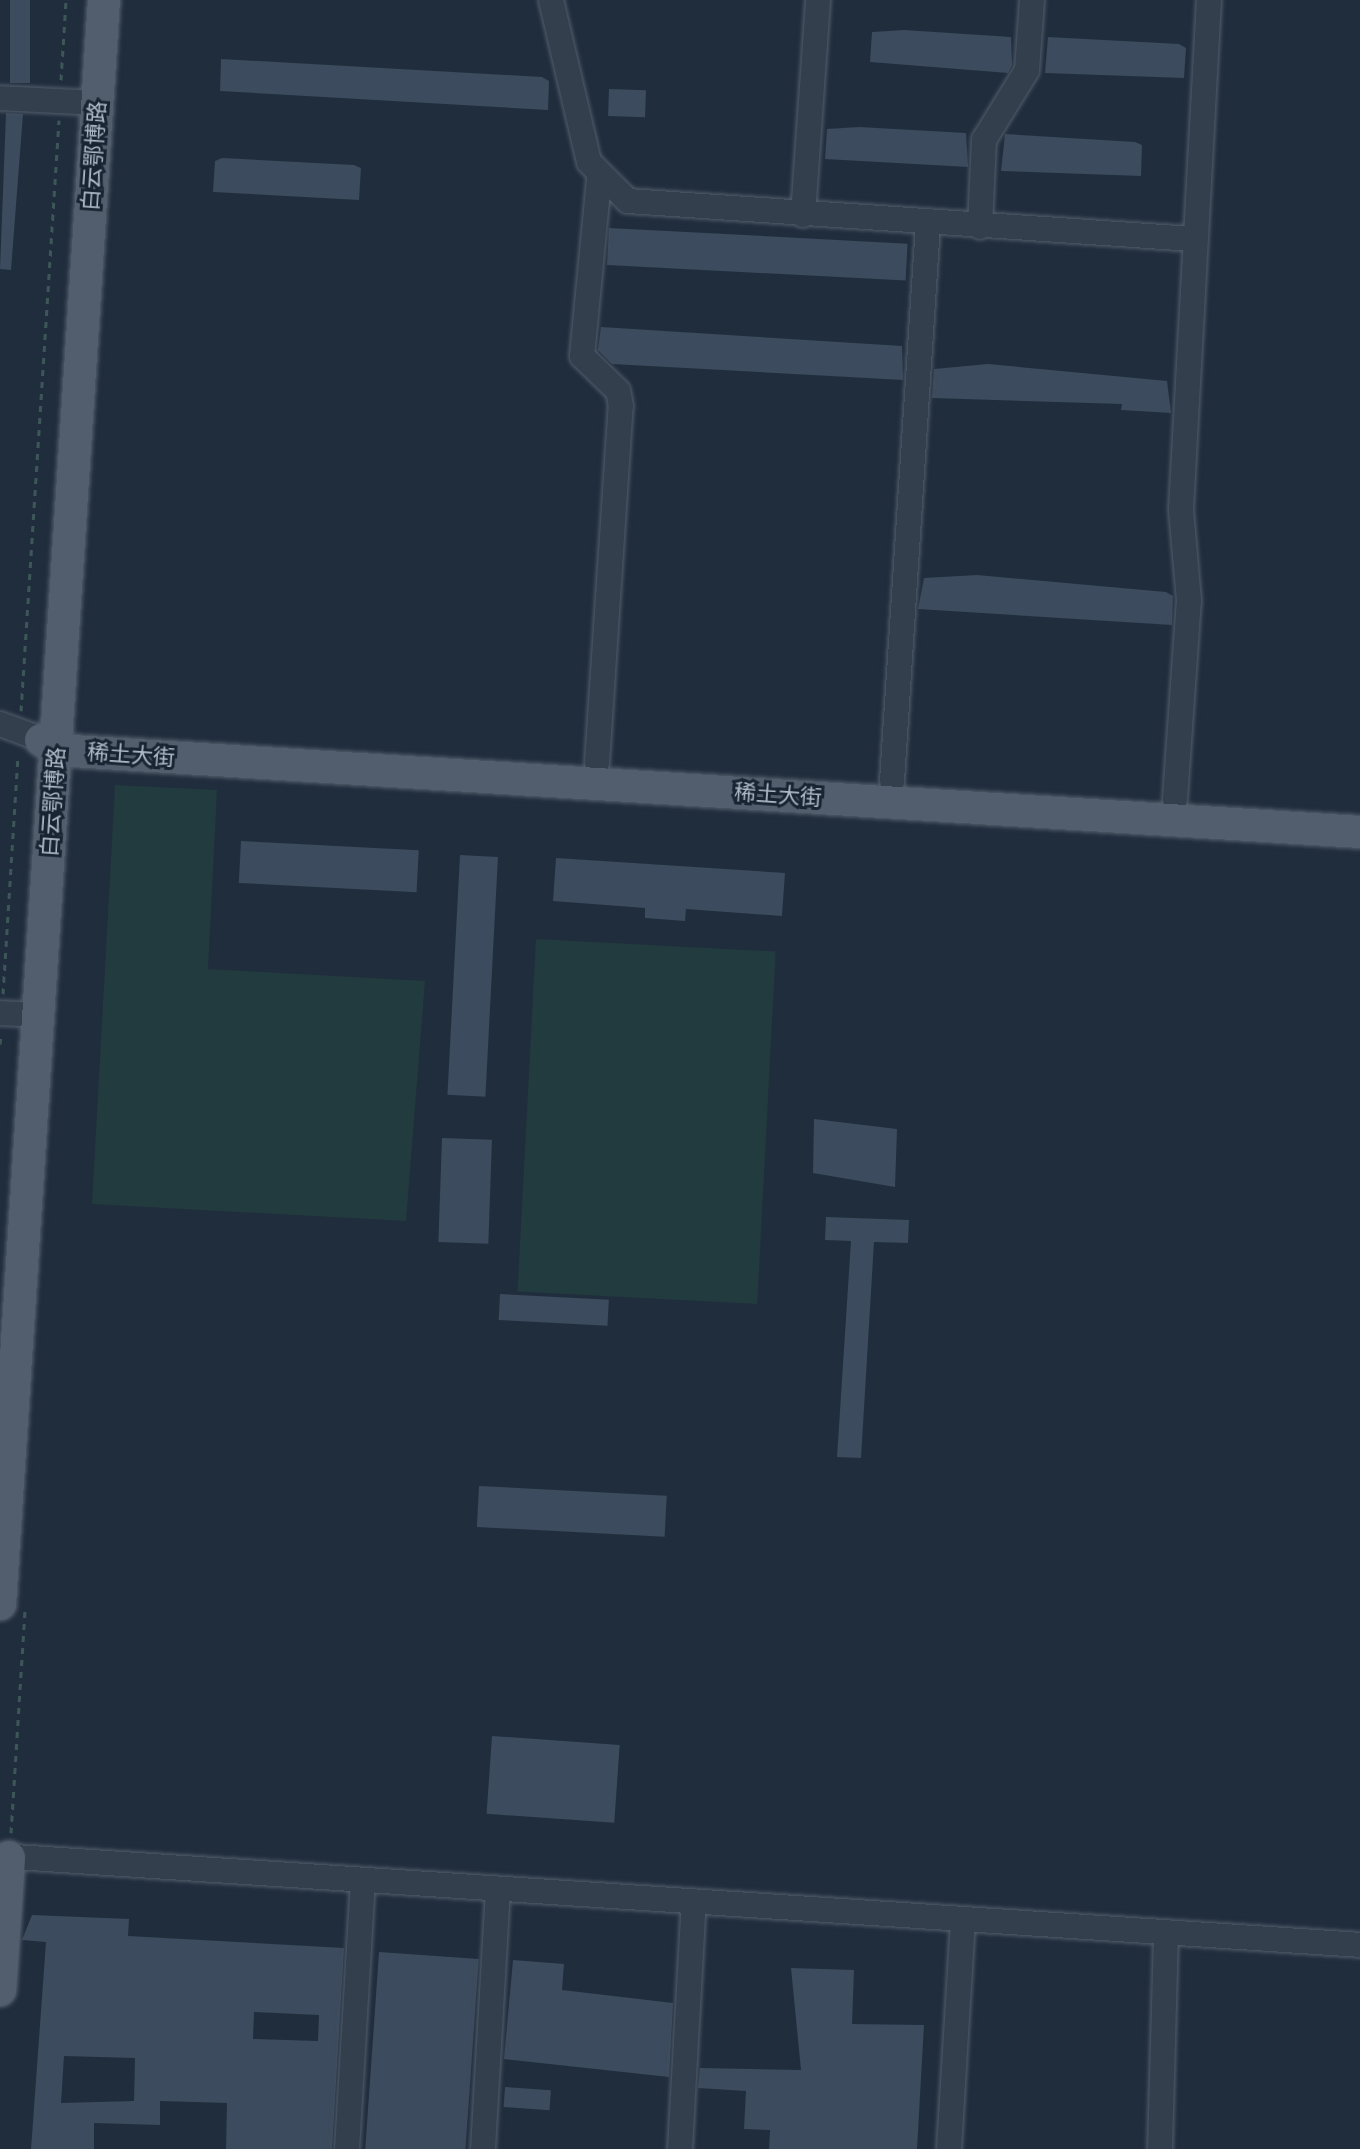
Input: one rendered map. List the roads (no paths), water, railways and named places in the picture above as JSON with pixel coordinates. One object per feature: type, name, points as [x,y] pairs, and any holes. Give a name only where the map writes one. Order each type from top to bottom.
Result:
[{"type":"main road","name":"白云鄂博路","points":[[0,1604],[35,734],[70,102],[85,0]]},
{"type":"main road","name":"白云鄂博路","points":[[0,1372],[8,1013],[104,0]]},
{"type":"main road","name":"稀土大街","points":[[35,734],[597,763],[1360,811]]},
{"type":"main road","name":"稀土大街","points":[[35,734],[1360,832]]},
{"type":"main road","points":[[0,1990],[5,1856]]},
{"type":"street","points":[[551,0],[578,130],[599,179],[582,356],[618,391],[621,406],[597,763]]},
{"type":"street","points":[[803,215],[818,0]]},
{"type":"street","points":[[980,227],[984,140],[1027,70],[1032,0]]},
{"type":"street","points":[[1175,799],[1189,601],[1181,510],[1193,239],[1209,0]]},
{"type":"street","points":[[0,98],[70,102]]},
{"type":"street","points":[[599,179],[647,207],[1193,239]]},
{"type":"street","points":[[892,781],[928,225]]},
{"type":"street","points":[[5,1856],[1360,1945]]},
{"type":"street","points":[[347,2149],[363,1881]]},
{"type":"street","points":[[483,2149],[498,1890]]},
{"type":"street","points":[[680,2149],[694,1902]]},
{"type":"street","points":[[949,2149],[963,1919]]},
{"type":"street","points":[[1160,2149],[1166,1932]]}]
